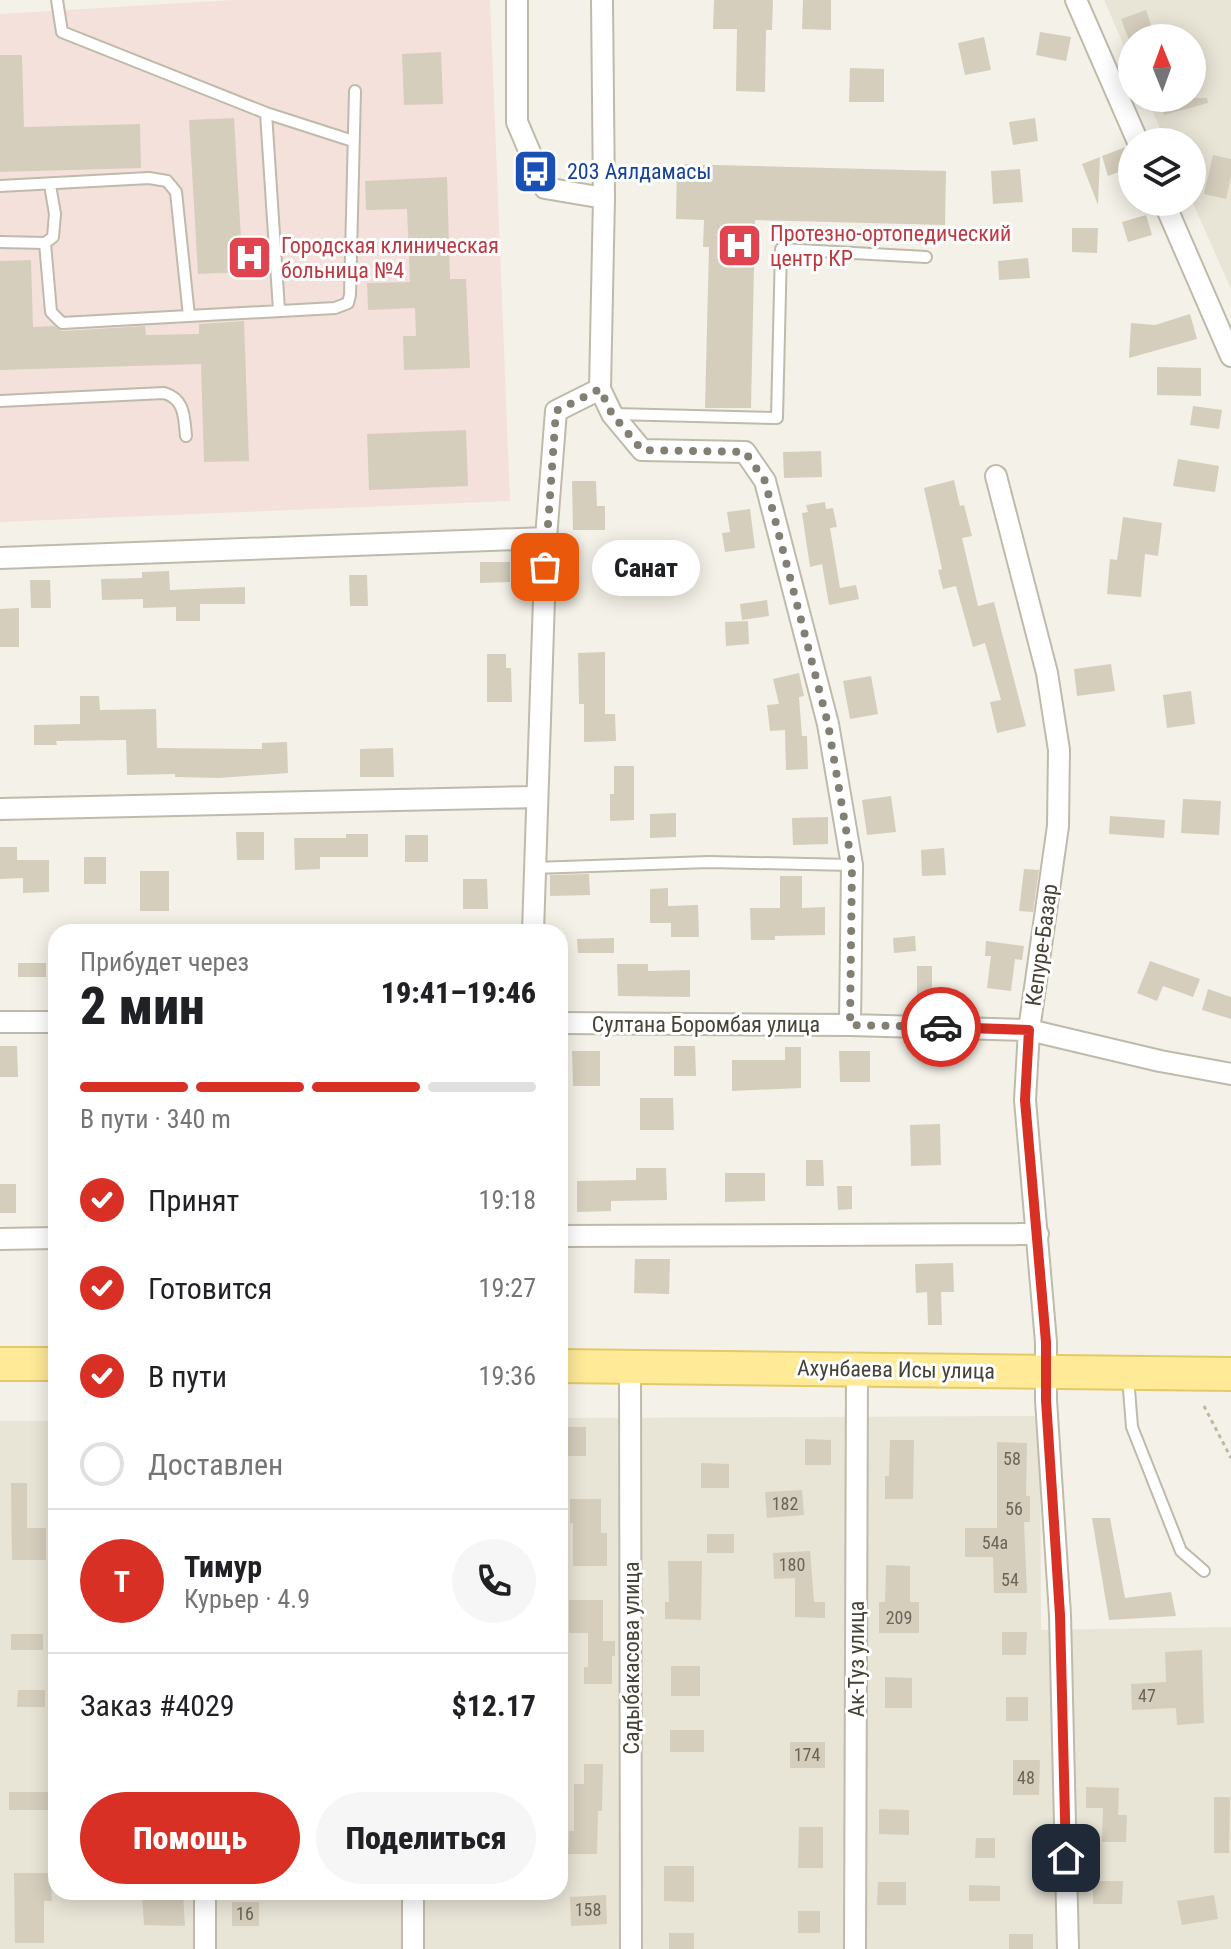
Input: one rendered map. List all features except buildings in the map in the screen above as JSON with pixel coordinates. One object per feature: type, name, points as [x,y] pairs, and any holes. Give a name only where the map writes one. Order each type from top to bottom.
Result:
[{"type":"main road","points":[[0,1364],[48,1364]]},
{"type":"main road","name":"Ахунбаева Исы улица","points":[[568,1366],[1231,1374]]},
{"type":"street","points":[[517,0],[517,122],[545,188],[604,198]]},
{"type":"street","points":[[602,0],[604,198],[600,389],[612,414],[642,450],[745,452],[765,481],[828,724],[852,865],[850,1025]]},
{"type":"street","points":[[1076,0],[1132,128]]},
{"type":"street","points":[[1170,216],[1231,356]]},
{"type":"street","points":[[533,924],[546,538],[556,411],[600,389]]},
{"type":"street","name":"Кепуре-Базар","points":[[996,476],[1047,673],[1059,750],[1058,826],[1029,1030],[1025,1100],[1038,1234],[1060,1615],[1068,1949]]},
{"type":"street","points":[[0,558],[546,538]]},
{"type":"street","points":[[0,809],[536,797]]},
{"type":"street","points":[[0,1022],[48,1022]]},
{"type":"street","name":"Султана Боромбая улица","points":[[568,1023],[1029,1030],[1160,1061],[1231,1074]]},
{"type":"street","points":[[568,1236],[1038,1234]]},
{"type":"street","points":[[0,1239],[48,1238]]},
{"type":"street","name":"Садыбакасова улица","points":[[630,1366],[631,1949]]},
{"type":"street","name":"Ак-Туз улица","points":[[855,1949],[857,1369]]},
{"type":"street","points":[[205,1900],[205,1949]]},
{"type":"street","points":[[413,1900],[413,1949]]},
{"type":"lane","points":[[57,0],[62,32],[266,113],[353,141]]},
{"type":"lane","points":[[45,243],[51,312],[62,323],[335,308],[348,303],[355,91]]},
{"type":"lane","points":[[266,113],[279,310]]},
{"type":"lane","points":[[0,186],[159,178],[173,186],[189,316]]},
{"type":"lane","points":[[0,242],[45,243],[53,237],[55,229],[50,185]]},
{"type":"lane","points":[[612,414],[777,418],[781,249],[926,257]]},
{"type":"lane","points":[[0,401],[164,393],[174,396],[182,404],[186,436]]},
{"type":"lane","points":[[534,868],[709,862],[852,865]]},
{"type":"lane","points":[[1128,1373],[1129,1403],[1138,1441],[1181,1551],[1204,1571]]},
{"type":"path","points":[[1204,1406],[1231,1458]]},
{"type":"shaded area","name":"Городская клиническая больница №4","points":[[234,0],[490,0],[510,501],[0,522],[0,14]]},
{"type":"shaded area","points":[[1104,0],[1231,0],[1231,289],[1199,216],[1206,216],[1206,128],[1160,128],[1153,112],[1206,112],[1206,24],[1118,24],[1118,32]]},
{"type":"shaded area","points":[[1040,1416],[1041,1630],[1231,1627],[1231,1949],[0,1949],[0,1421],[48,1421],[48,1900],[568,1900],[568,1418]]},
{"type":"way so far","points":[[545,567],[556,411],[600,389],[612,414],[642,450],[745,452],[765,481],[828,724],[852,865],[850,1025],[941,1027]]},
{"type":"place","name":"203 Аялдамасы","points":[[536,171]]},
{"type":"place","name":"Протезно-ортопедический центр КР","points":[[739,246]]},
{"type":"place","name":"Городская клиническая больница №4","points":[[250,258]]},
{"type":"place","name":"Санат","points":[[545,567]]},
{"type":"route","points":[[941,1027],[1029,1030],[1025,1100],[1046,1342],[1046,1400],[1060,1615],[1066,1858]]}]
